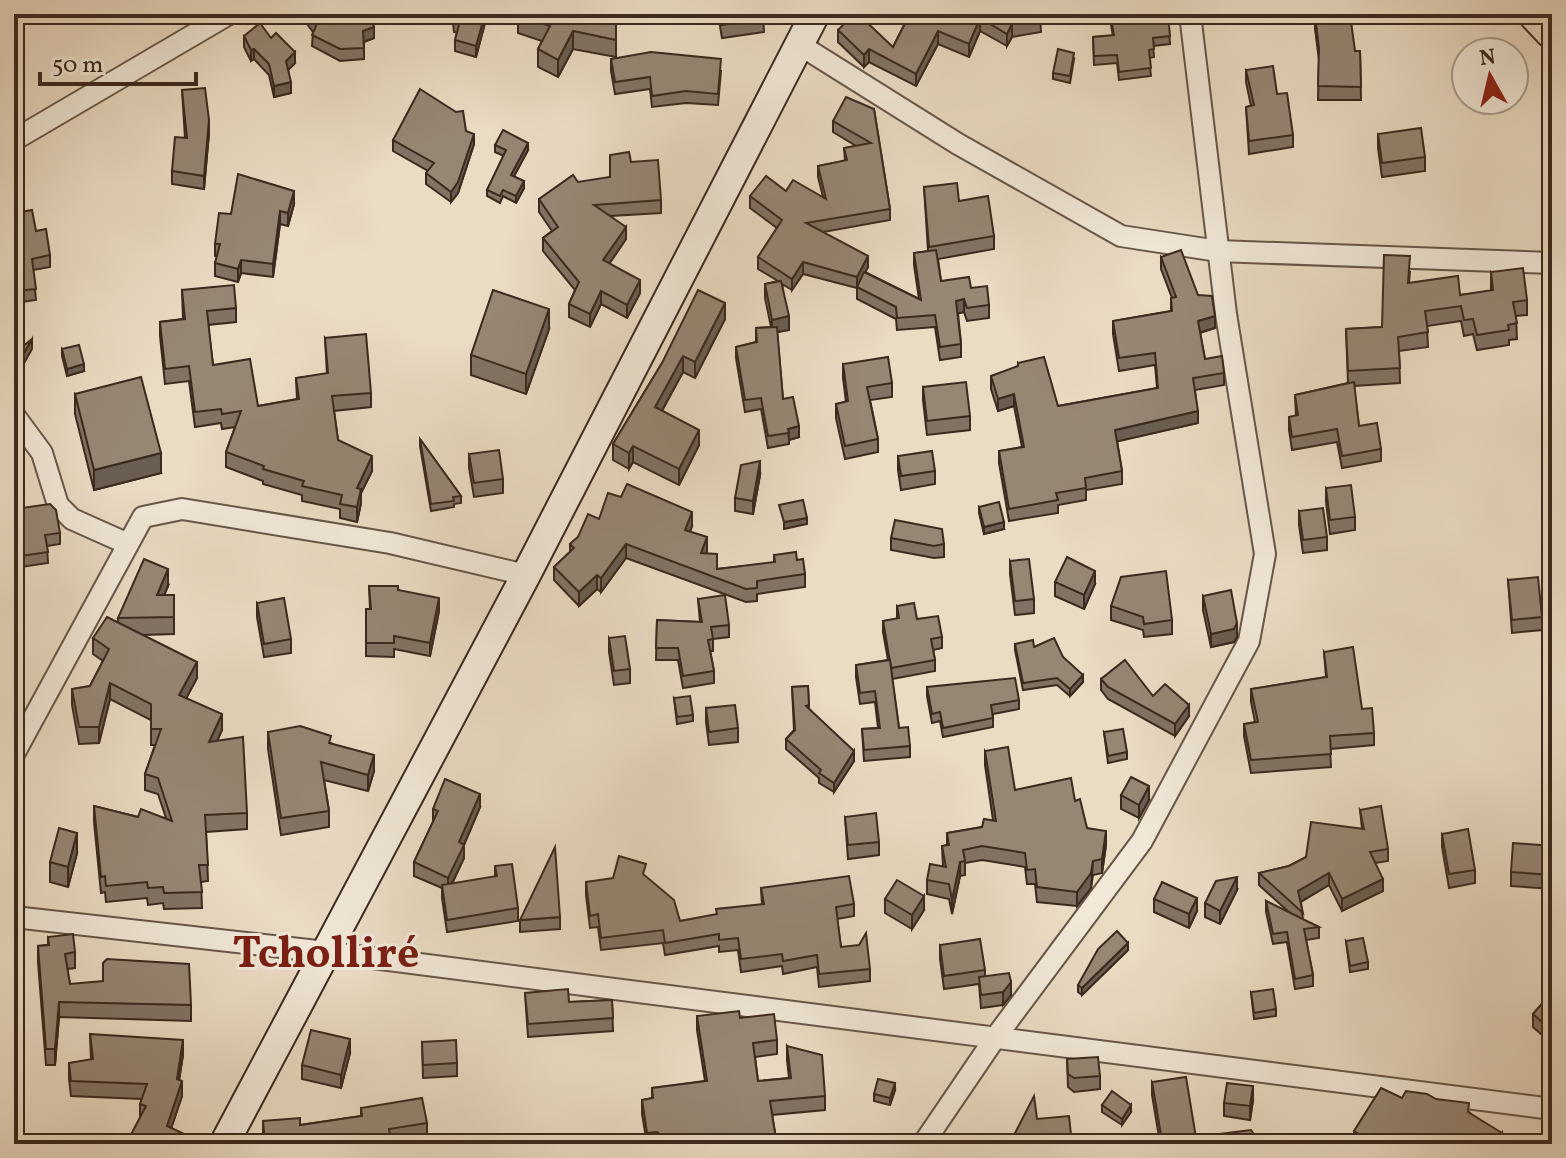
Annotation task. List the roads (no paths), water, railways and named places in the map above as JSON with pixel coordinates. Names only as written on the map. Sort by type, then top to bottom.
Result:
[{"type":"highway","points":[[1536,14],[1552,31]]},
{"type":"main road","points":[[224,1144],[526,575],[815,14]]},
{"type":"street","points":[[14,140],[229,14]]},
{"type":"street","points":[[923,1144],[995,1038],[1142,841],[1249,641],[1265,554],[1218,251],[1190,14]]},
{"type":"street","points":[[800,45],[958,144],[1121,236],[1218,251],[1552,263]]},
{"type":"street","points":[[14,415],[42,453],[58,505],[72,519],[128,544]]},
{"type":"street","points":[[14,754],[143,517],[182,509],[390,543],[526,575]]},
{"type":"street","points":[[14,917],[326,952],[1552,1109]]},
{"type":"district","name":"Tcholliré","points":[[326,952]]}]
